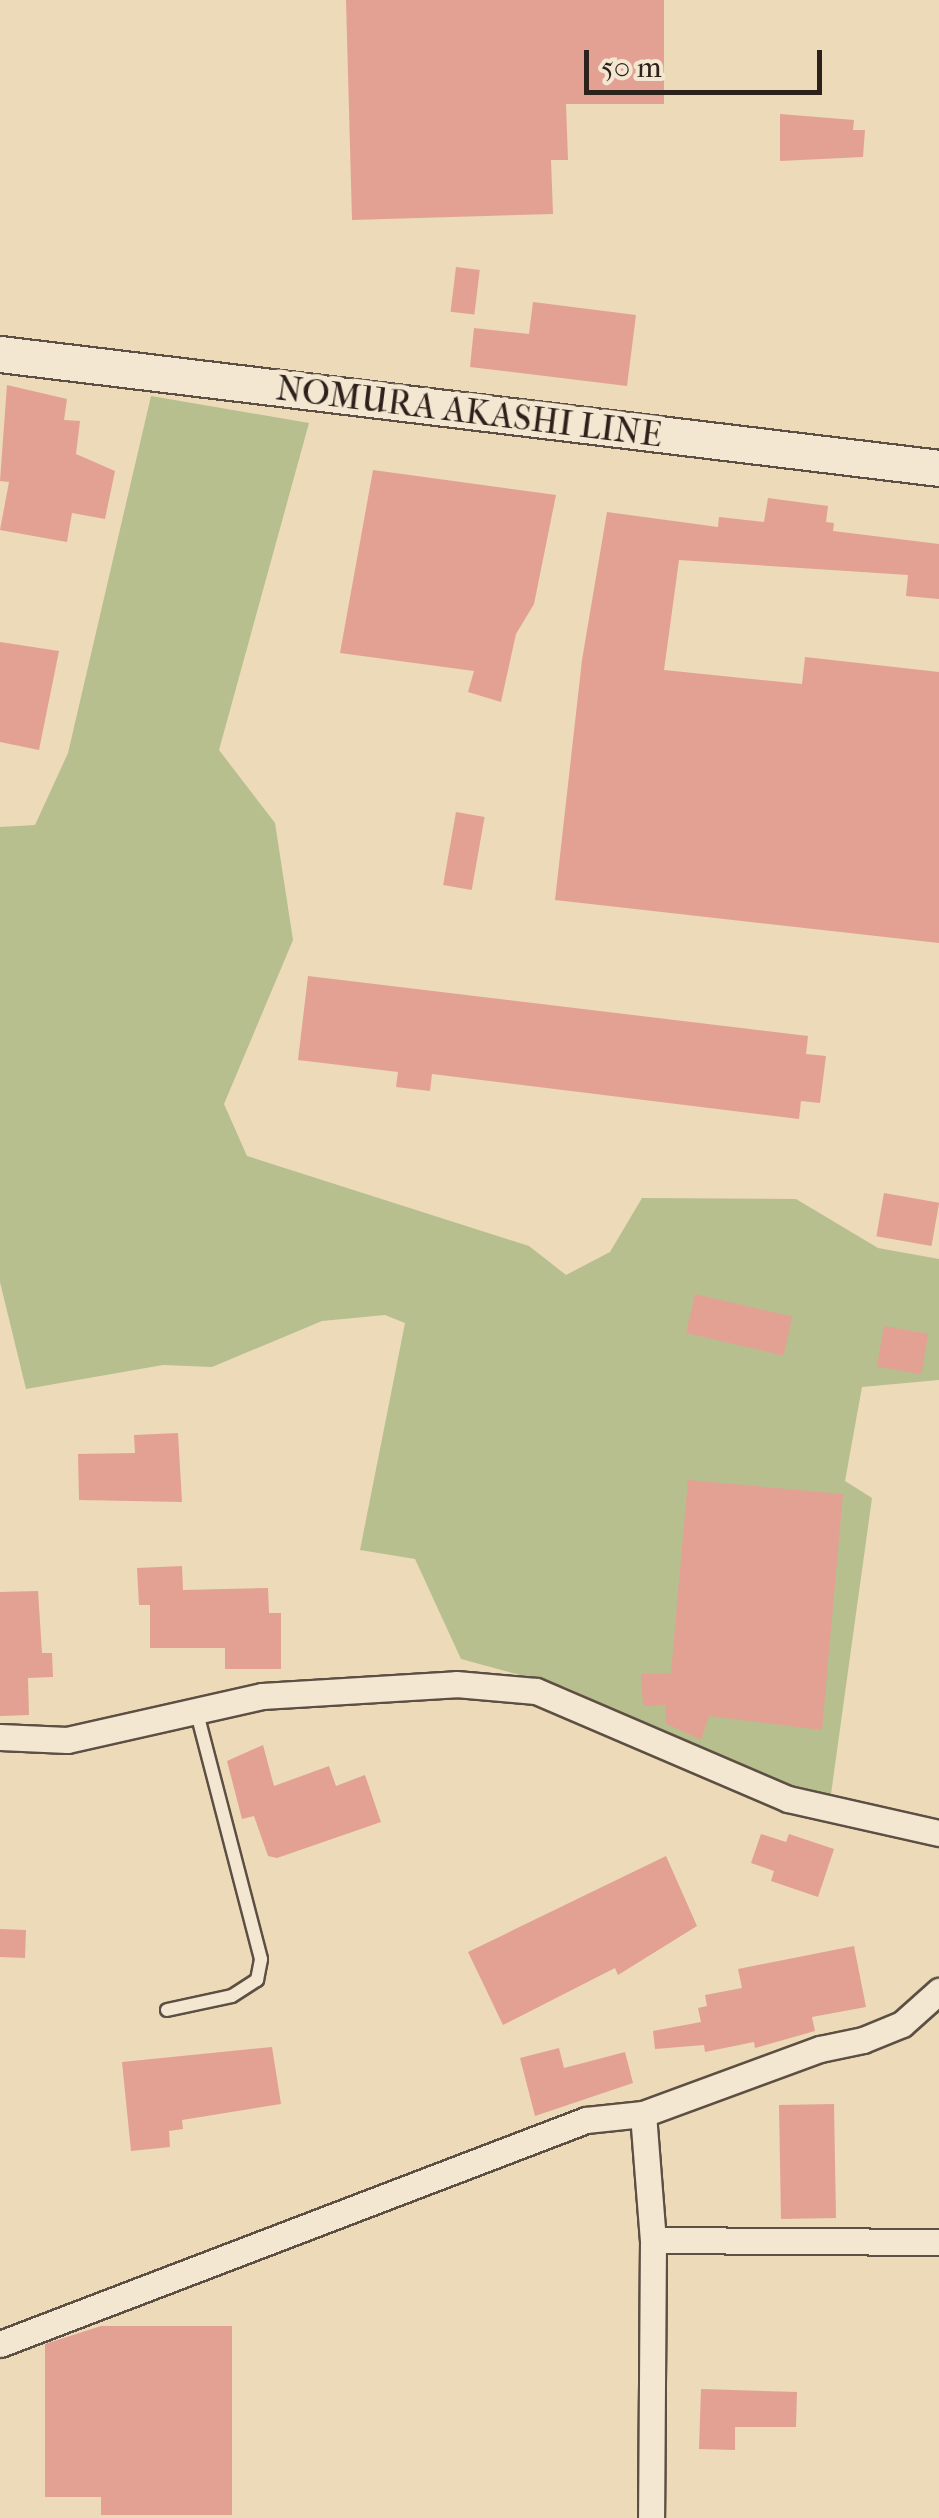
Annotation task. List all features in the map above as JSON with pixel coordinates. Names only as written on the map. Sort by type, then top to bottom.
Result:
[{"type":"main road","name":"NOMURA AKASHI LINE","points":[[0,354],[939,468]]},
{"type":"street","points":[[0,1737],[67,1740],[196,1709],[342,1690],[456,1684],[536,1691],[788,1799],[939,1833]]},
{"type":"street","points":[[0,2344],[586,2120],[642,2114],[820,2049],[864,2040],[902,2024],[939,1991]]},
{"type":"street","points":[[642,2114],[653,2240],[652,2518]]},
{"type":"street","points":[[653,2240],[939,2242]]},
{"type":"lane","points":[[167,2010],[232,1996],[257,1980],[261,1959],[196,1709]]},
{"type":"green space","points":[[151,396],[309,423],[219,750],[275,823],[293,940],[224,1104],[247,1156],[529,1246],[566,1275],[610,1252],[642,1198],[796,1199],[878,1248],[939,1259],[939,1380],[862,1387],[845,1481],[872,1498],[831,1794],[795,1791],[565,1687],[461,1659],[415,1559],[360,1550],[405,1323],[385,1315],[322,1321],[212,1367],[163,1365],[26,1389],[0,1282],[0,827],[35,825],[68,753]]},
{"type":"building","points":[[346,0],[664,0],[664,104],[566,104],[568,160],[551,160],[553,214],[352,220]]},
{"type":"building","points":[[780,114],[854,120],[853,130],[865,130],[863,157],[780,161]]},
{"type":"building","points":[[456,267],[480,270],[474,315],[451,312]]},
{"type":"building","points":[[533,302],[636,315],[627,386],[470,367],[474,328],[529,334]]},
{"type":"building","points":[[7,385],[67,399],[64,420],[80,421],[76,454],[115,471],[105,519],[72,513],[67,542],[0,530],[9,482],[0,481]]},
{"type":"building","points":[[373,470],[556,495],[534,604],[516,634],[501,702],[468,692],[474,671],[340,653]]},
{"type":"building","points":[[768,498],[828,506],[826,522],[834,523],[833,531],[939,544],[939,599],[906,596],[908,575],[679,560],[664,670],[802,684],[805,657],[939,672],[939,943],[555,900],[582,660],[607,512],[718,527],[719,517],[764,522]]},
{"type":"building","points":[[0,642],[59,651],[39,750],[0,742]]},
{"type":"building","points":[[456,812],[485,817],[472,890],[443,885]]},
{"type":"building","points":[[308,976],[808,1036],[806,1054],[826,1056],[820,1103],[801,1101],[799,1119],[432,1074],[430,1091],[396,1087],[398,1072],[298,1060]]},
{"type":"building","points":[[884,1193],[939,1203],[932,1246],[876,1236]]},
{"type":"building","points":[[695,1294],[792,1316],[783,1355],[686,1333]]},
{"type":"building","points":[[884,1326],[928,1334],[921,1374],[877,1366]]},
{"type":"building","points":[[178,1433],[182,1502],[79,1500],[78,1454],[135,1453],[134,1435]]},
{"type":"building","points":[[688,1480],[843,1494],[822,1730],[709,1716],[701,1740],[665,1723],[666,1705],[643,1706],[641,1674],[671,1673]]},
{"type":"building","points":[[182,1566],[183,1590],[268,1588],[269,1613],[281,1613],[281,1669],[225,1669],[225,1648],[150,1648],[150,1605],[139,1605],[137,1568]]},
{"type":"building","points":[[38,1591],[42,1653],[52,1653],[53,1677],[28,1678],[29,1715],[0,1716],[0,1592]]},
{"type":"building","points":[[263,1745],[274,1786],[329,1766],[336,1786],[365,1775],[381,1822],[277,1858],[268,1856],[254,1816],[242,1819],[227,1761]]},
{"type":"building","points":[[761,1834],[786,1842],[789,1834],[834,1849],[818,1897],[771,1881],[774,1871],[751,1863]]},
{"type":"building","points":[[666,1856],[697,1926],[618,1975],[615,1968],[503,2025],[468,1952]]},
{"type":"building","points":[[0,1929],[26,1930],[25,1958],[0,1957]]},
{"type":"building","points":[[854,1946],[866,2007],[812,2017],[815,2031],[755,2048],[754,2042],[705,2052],[704,2045],[655,2049],[653,2031],[701,2022],[698,2008],[707,2006],[705,1995],[742,1988],[738,1969]]},
{"type":"building","points":[[272,2047],[281,2104],[182,2120],[183,2129],[169,2131],[170,2147],[131,2151],[122,2062]]},
{"type":"building","points":[[559,2048],[564,2068],[625,2052],[633,2083],[535,2116],[520,2058]]},
{"type":"building","points":[[834,2104],[836,2218],[781,2219],[779,2105]]},
{"type":"building","points":[[101,2326],[232,2326],[232,2515],[101,2515],[101,2497],[45,2497],[45,2344]]},
{"type":"building","points":[[701,2389],[797,2392],[796,2427],[735,2427],[735,2450],[699,2449]]}]
